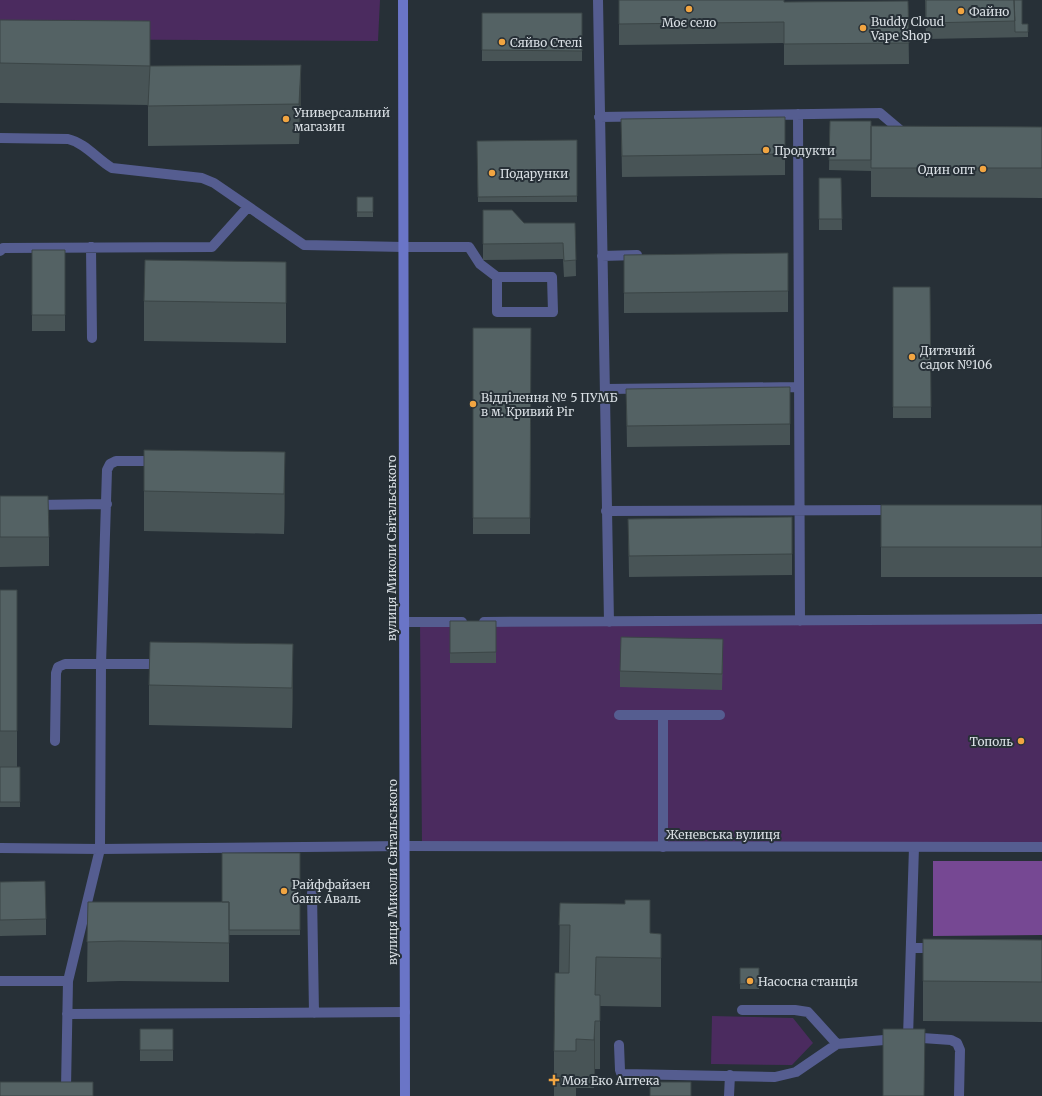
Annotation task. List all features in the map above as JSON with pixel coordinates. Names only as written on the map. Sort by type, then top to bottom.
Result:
[{"type":"main road","name":"вулиця Миколи Світальського","points":[[403,0],[405,1096]]},
{"type":"street","points":[[598,0],[609,622]]},
{"type":"street","points":[[600,117],[880,113],[915,142]]},
{"type":"street","points":[[798,114],[795,253],[799,386],[800,621]]},
{"type":"street","points":[[0,138],[68,139],[77,141],[112,168],[202,178],[214,183],[304,245],[404,248],[469,247],[480,264],[497,277],[552,277],[553,312],[497,312],[497,277]]},
{"type":"street","points":[[0,251],[3,248],[212,247],[248,207]]},
{"type":"street","points":[[91,247],[92,338]]},
{"type":"street","points":[[602,256],[649,255]]},
{"type":"street","points":[[605,388],[799,386]]},
{"type":"street","points":[[59,1096],[63,1094],[66,1088],[68,981],[100,849],[101,664],[107,470],[110,464],[116,461],[169,462]]},
{"type":"street","points":[[23,505],[106,504]]},
{"type":"street","points":[[606,511],[901,510]]},
{"type":"street","points":[[404,622],[1042,620]]},
{"type":"street","points":[[55,741],[56,673],[58,667],[65,664],[172,664]]},
{"type":"street","points":[[663,715],[663,847]]},
{"type":"street","points":[[619,716],[720,715]]},
{"type":"street","name":"Женевська вулиця","points":[[0,848],[100,849],[405,846],[1042,848]]},
{"type":"street","points":[[908,1038],[914,847]]},
{"type":"street","points":[[312,893],[314,1013]]},
{"type":"street","points":[[911,948],[949,948]]},
{"type":"street","points":[[0,981],[68,981]]},
{"type":"street","points":[[742,1010],[795,1010],[808,1012],[838,1044]]},
{"type":"street","points":[[67,1014],[405,1012]]},
{"type":"street","points":[[620,1045],[620,1070],[621,1073],[624,1074],[775,1076],[796,1072],[838,1044],[908,1038],[951,1040],[957,1043],[960,1050],[959,1096]]},
{"type":"street","points":[[729,1096],[730,1076]]},
{"type":"shaded area","points":[[0,0],[380,0],[378,41],[0,39]]},
{"type":"shaded area","points":[[1042,619],[1042,847],[422,846],[420,622]]},
{"type":"shaded area","points":[[933,861],[1042,861],[1042,935],[933,936]]},
{"type":"shaded area","points":[[712,1016],[793,1018],[813,1043],[792,1065],[711,1064]]},
{"type":"building","points":[[619,0],[784,0],[784,2],[908,1],[909,43],[784,44],[784,22],[619,24]]},
{"type":"building","points":[[926,0],[1014,0],[1015,21],[926,23]]},
{"type":"building","points":[[1014,0],[1022,0],[1022,24],[1028,24],[1028,32],[1015,32]]},
{"type":"building","points":[[482,13],[582,13],[582,51],[482,50]]},
{"type":"building","points":[[0,20],[150,21],[150,66],[0,63]]},
{"type":"building","points":[[301,65],[299,104],[148,106],[150,66]]},
{"type":"building","points":[[785,117],[785,154],[622,156],[621,119]]},
{"type":"building","points":[[830,121],[871,121],[871,160],[829,160]]},
{"type":"building","points":[[871,126],[1042,127],[1042,168],[871,168]]},
{"type":"building","points":[[577,140],[577,196],[478,197],[477,141]]},
{"type":"building","points":[[819,178],[841,178],[842,219],[819,219]]},
{"type":"building","points":[[357,197],[373,197],[373,212],[357,212]]},
{"type":"building","points":[[483,210],[512,210],[524,223],[575,223],[576,260],[564,261],[563,243],[483,244]]},
{"type":"building","points":[[32,250],[65,250],[65,315],[32,315]]},
{"type":"building","points":[[788,253],[788,291],[624,293],[624,255]]},
{"type":"building","points":[[145,260],[286,262],[286,303],[144,301]]},
{"type":"building","points":[[893,287],[930,287],[931,407],[893,407]]},
{"type":"building","points":[[473,328],[531,328],[530,518],[473,518]]},
{"type":"building","points":[[790,387],[790,424],[627,426],[626,389]]},
{"type":"building","points":[[144,450],[285,452],[284,494],[144,491]]},
{"type":"building","points":[[0,496],[48,496],[49,537],[0,537]]},
{"type":"building","points":[[881,505],[1042,505],[1042,547],[881,547]]},
{"type":"building","points":[[792,517],[792,554],[629,556],[628,519]]},
{"type":"building","points":[[0,590],[17,590],[17,731],[0,731]]},
{"type":"building","points":[[450,621],[496,621],[496,652],[450,653]]},
{"type":"building","points":[[621,637],[723,639],[722,674],[620,671]]},
{"type":"building","points":[[150,642],[293,644],[292,688],[149,685]]},
{"type":"building","points":[[0,767],[20,767],[20,802],[0,802]]},
{"type":"building","points":[[222,853],[300,853],[300,930],[229,930],[229,902],[222,902]]},
{"type":"building","points":[[45,881],[46,919],[0,920],[0,882]]},
{"type":"building","points":[[625,900],[650,900],[650,933],[661,934],[661,958],[596,957],[595,995],[600,995],[600,1021],[595,1021],[594,1040],[576,1039],[576,1051],[554,1051],[555,973],[569,973],[570,925],[559,925],[560,903],[625,904]]},
{"type":"building","points":[[88,902],[229,902],[229,943],[120,941],[87,942]]},
{"type":"building","points":[[923,939],[1042,940],[1042,982],[923,981]]},
{"type":"building","name":"Насосна станція","points":[[740,968],[759,968],[759,983],[740,984]]},
{"type":"building","points":[[140,1029],[173,1029],[173,1050],[140,1050]]},
{"type":"building","points":[[883,1029],[925,1029],[924,1096],[883,1096]]},
{"type":"building","points":[[0,1082],[93,1082],[93,1096],[0,1096]]},
{"type":"building","points":[[650,1082],[691,1082],[691,1096],[650,1096]]},
{"type":"place","name":"Моє село","points":[[689,9]]},
{"type":"place","name":"Файно","points":[[961,11]]},
{"type":"place","name":"Buddy Cloud Vape Shop","points":[[863,28]]},
{"type":"place","name":"Сяйво Стелі","points":[[502,42]]},
{"type":"place","name":"Универсальний магазин","points":[[286,119]]},
{"type":"place","name":"Продукти","points":[[766,150]]},
{"type":"place","name":"Один опт","points":[[983,169]]},
{"type":"place","name":"Подарунки","points":[[492,173]]},
{"type":"place","name":"Дитячий садок №106","points":[[912,357]]},
{"type":"place","name":"Відділення № 5 ПУМБ в м. Кривий Ріг","points":[[473,404]]},
{"type":"place","name":"Тополь","points":[[1021,741]]},
{"type":"place","name":"Райффайзен банк Аваль","points":[[284,891]]},
{"type":"place","name":"Насосна станція","points":[[750,981]]},
{"type":"place","name":"Моя Еко Аптека","points":[[554,1080]]}]
